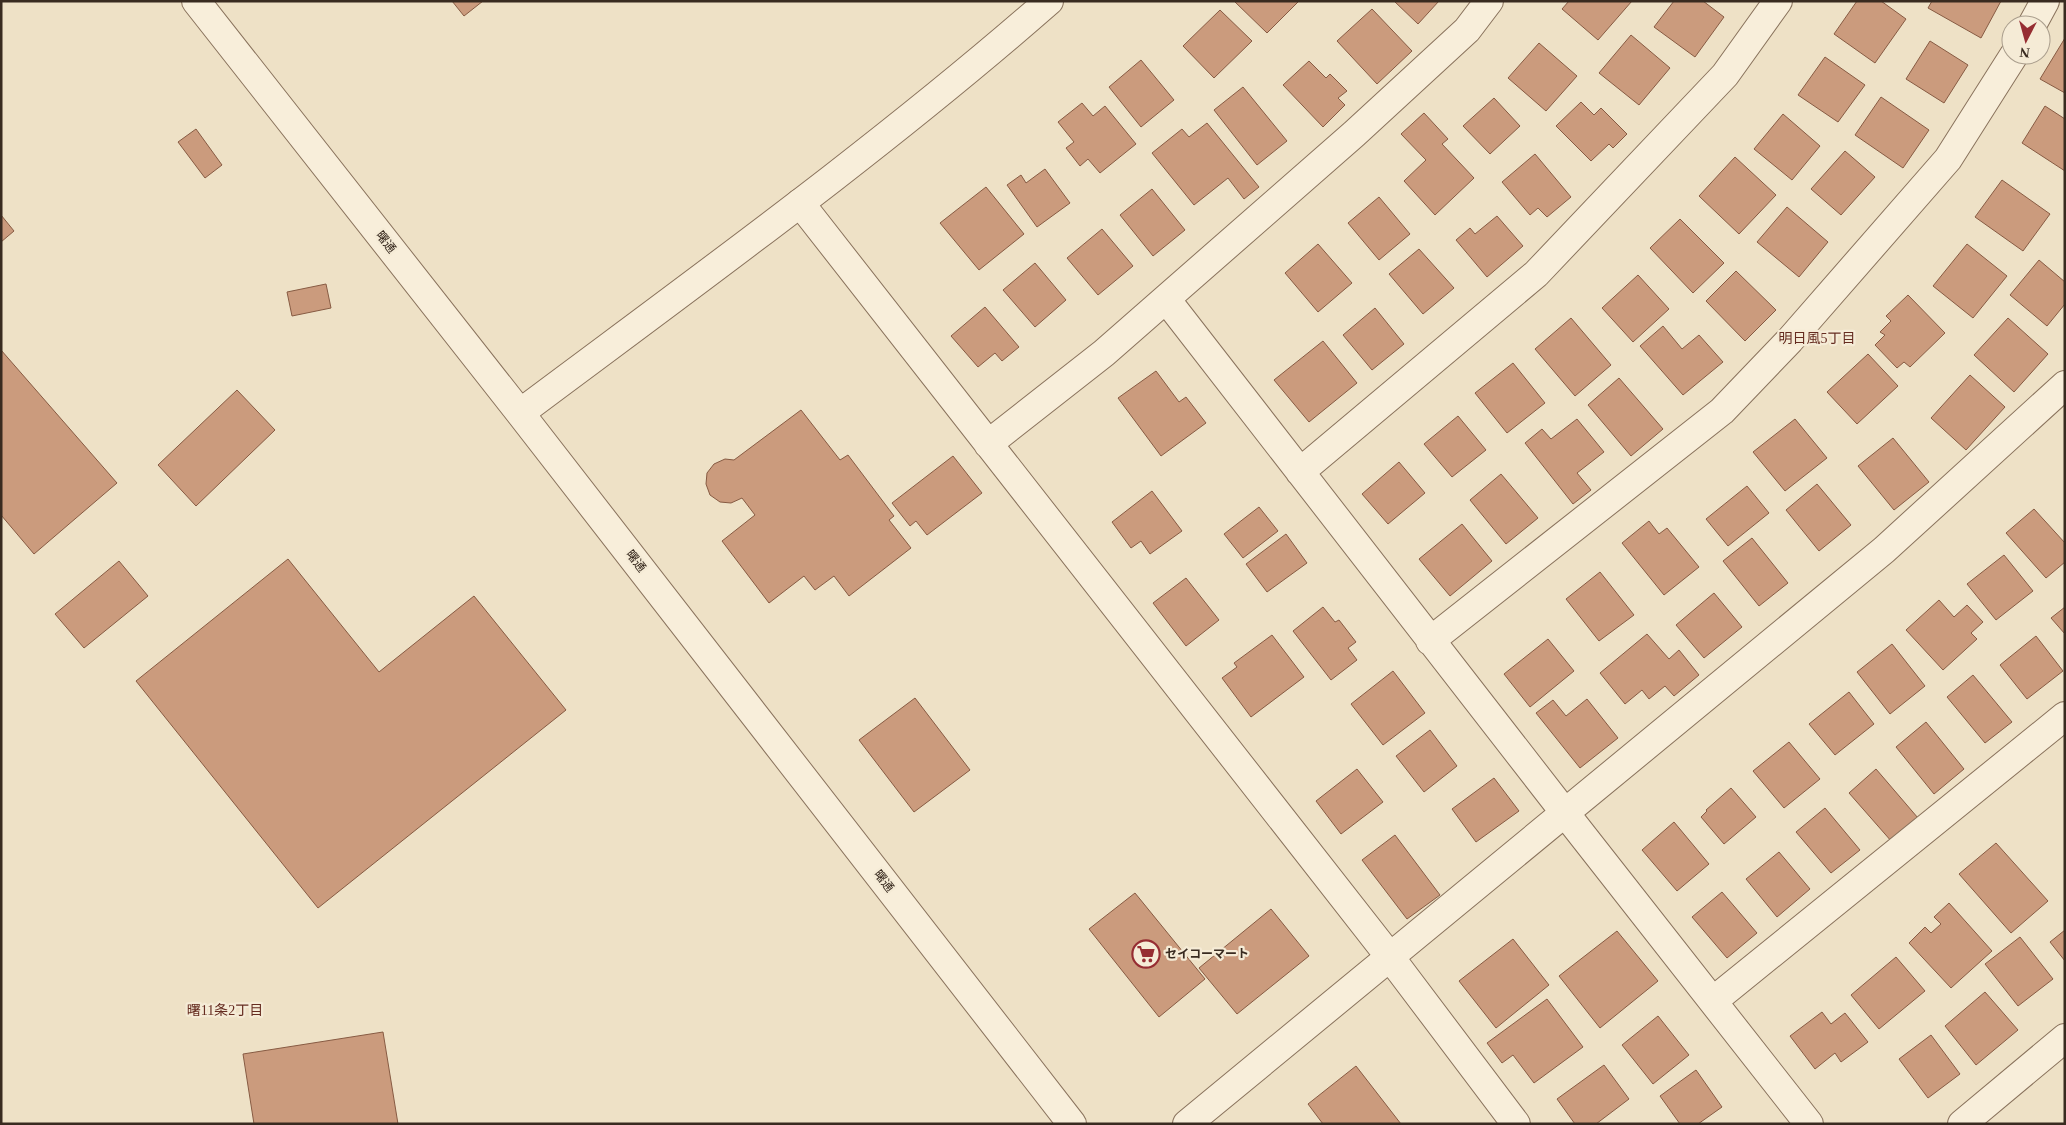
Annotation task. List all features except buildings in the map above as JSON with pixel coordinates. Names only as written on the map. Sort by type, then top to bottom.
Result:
[{"type":"street","name":"曙通","points":[[196,1],[520,413],[1072,1124]]},
{"type":"street","points":[[520,413],[800,203],[979,62],[1049,1]]},
{"type":"street","points":[[988,444],[1104,353],[1354,134],[1467,30],[1488,1]]},
{"type":"street","points":[[1300,472],[1536,274],[1726,75],[1778,1]]},
{"type":"street","points":[[2038,15],[2046,1]]},
{"type":"street","points":[[1430,641],[1722,411],[1802,326],[1948,159],[2008,65]]},
{"type":"street","points":[[800,203],[1390,957],[1516,1124]]},
{"type":"street","points":[[1166,299],[1430,641],[1809,1124]]},
{"type":"street","points":[[1187,1124],[1884,550],[2065,385]]},
{"type":"street","points":[[1712,1001],[2065,716]]},
{"type":"street","points":[[1962,1124],[2065,1038]]},
{"type":"place","name":"セイコーマート","points":[[1146,954]]},
{"type":"district","name":"明日風5丁目","points":[[1817,338]]},
{"type":"district","name":"曙11条2丁目","points":[[225,1010]]}]
